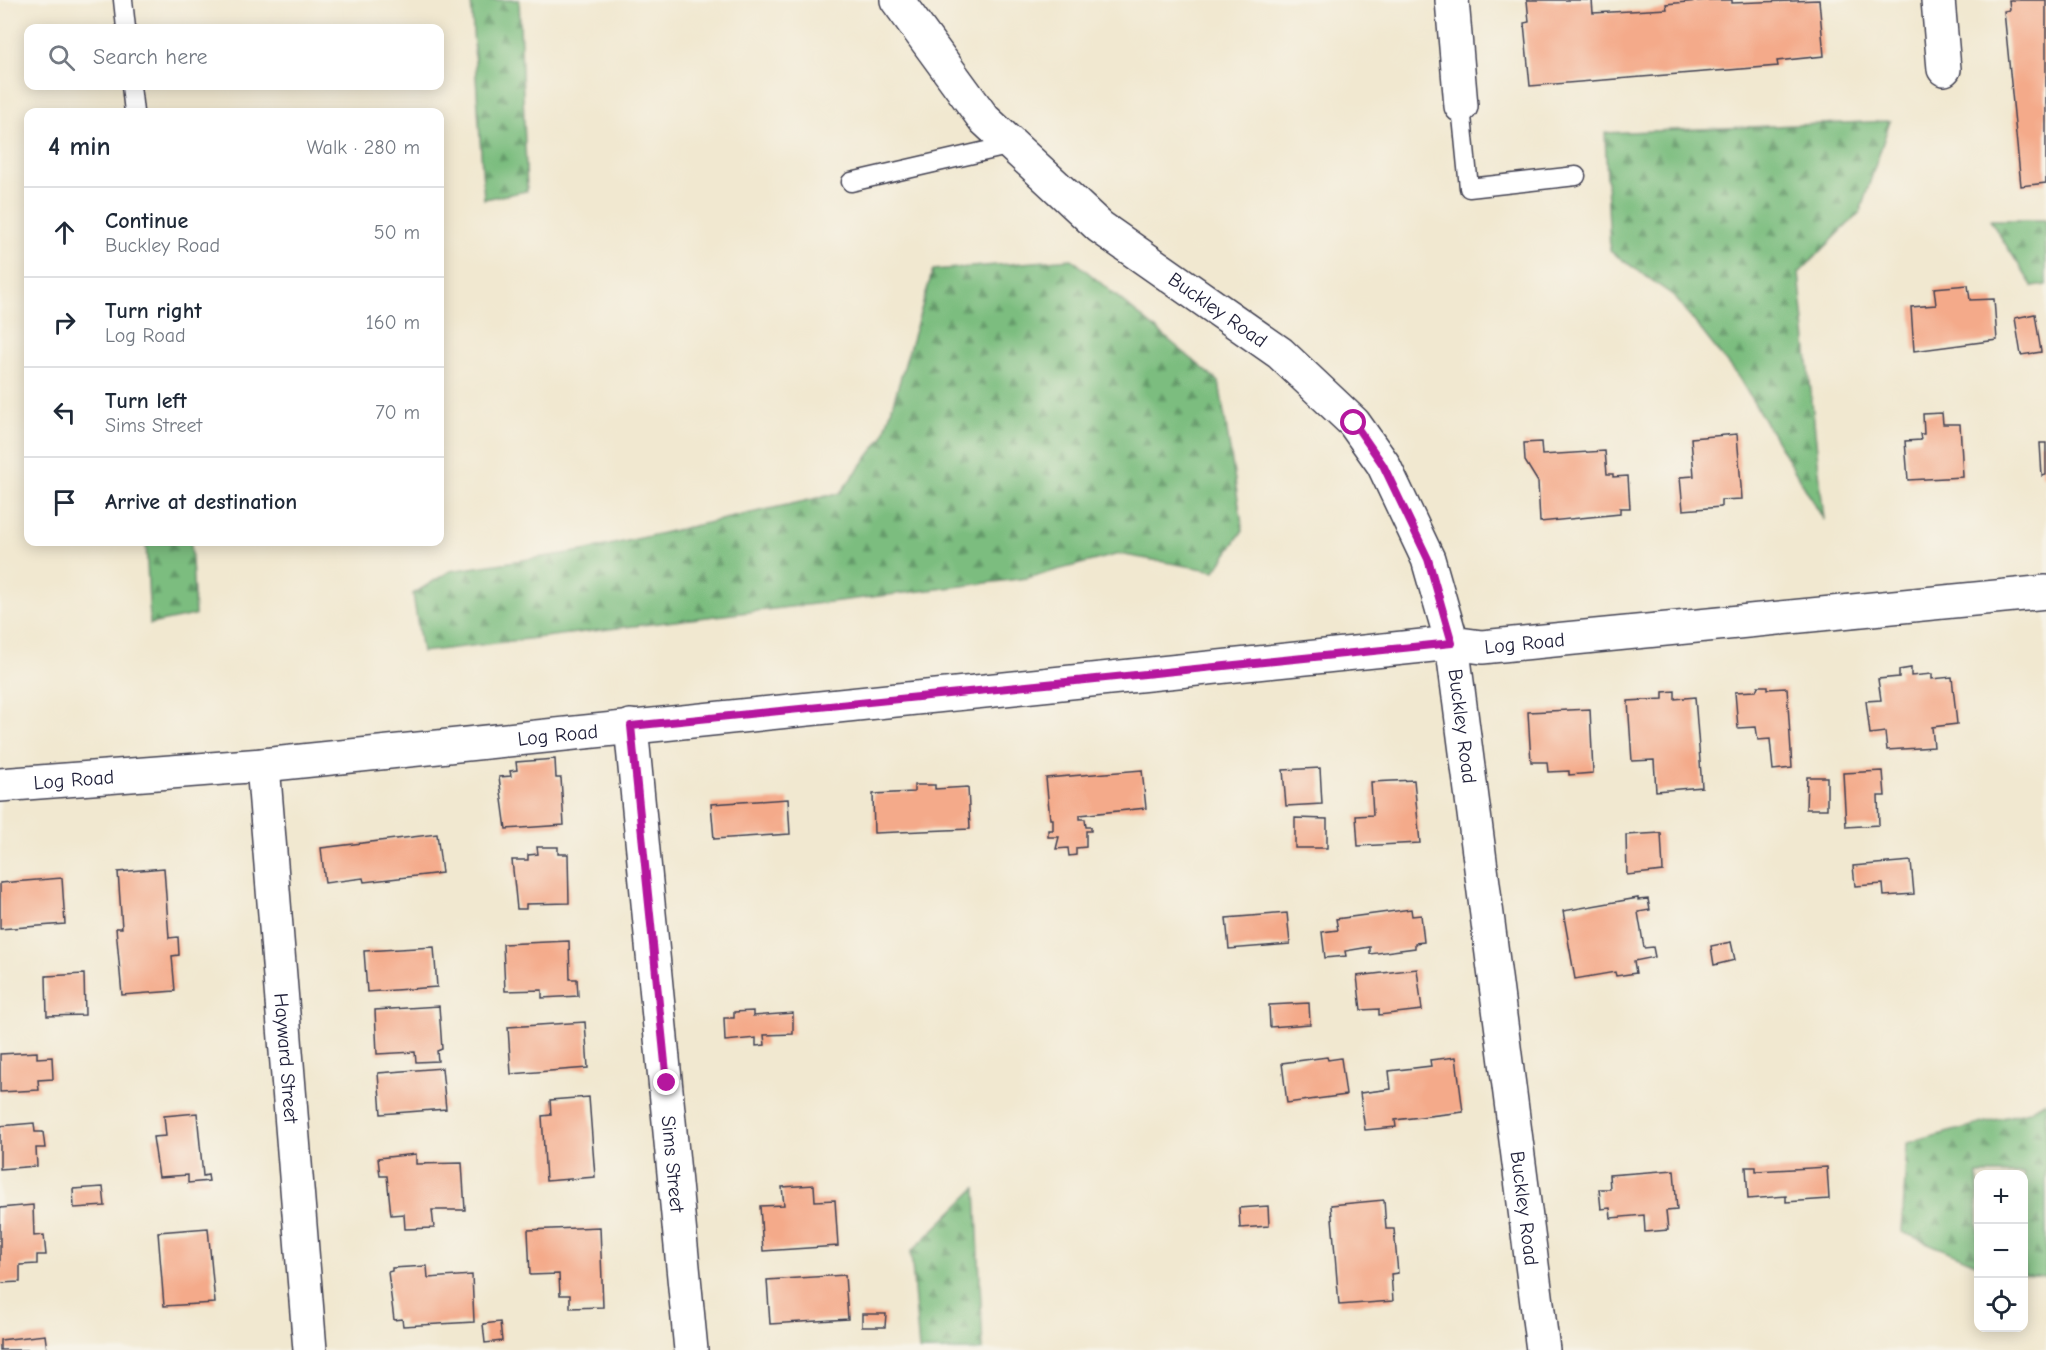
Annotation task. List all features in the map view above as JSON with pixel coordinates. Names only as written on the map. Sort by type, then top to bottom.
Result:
[{"type":"street","name":"Buckley Road","points":[[897,0],[984,119],[1012,146],[1100,227],[1280,353],[1354,423],[1383,465],[1428,559],[1452,643],[1543,1350]]},
{"type":"street","points":[[1452,0],[1461,106]]},
{"type":"street","points":[[1938,0],[1944,69]]},
{"type":"street","name":"Log Road","points":[[0,785],[262,765],[1452,643],[1482,647],[2046,592]]},
{"type":"street","name":"Sims Street","points":[[631,726],[691,1350]]},
{"type":"street","name":"Hayward Street","points":[[262,765],[310,1350]]},
{"type":"lane","points":[[123,0],[126,24]]},
{"type":"lane","points":[[131,90],[134,108]]},
{"type":"lane","points":[[1461,106],[1469,189],[1576,176]]},
{"type":"lane","points":[[851,182],[1012,146]]},
{"type":"green space","points":[[471,0],[519,0],[527,191],[484,199]]},
{"type":"green space","points":[[1890,121],[1860,212],[1799,273],[1824,520],[1739,378],[1674,296],[1610,251],[1605,133]]},
{"type":"green space","points":[[1990,220],[2046,220],[2046,285],[2033,287]]},
{"type":"green space","points":[[1072,259],[1219,382],[1243,530],[1215,571],[1119,554],[1027,578],[422,652],[413,594],[450,571],[583,551],[840,493],[883,437],[933,270]]},
{"type":"green space","points":[[146,546],[191,546],[195,615],[150,624]]},
{"type":"green space","points":[[2046,1101],[2046,1277],[2028,1275],[2028,1170],[1974,1170],[1974,1262],[1902,1232],[1907,1143],[2029,1111]]},
{"type":"green space","points":[[976,1188],[983,1350],[919,1350],[911,1252]]},
{"type":"building","points":[[1527,0],[1592,0],[1593,13],[1667,9],[1666,4],[1708,0],[1732,0],[1732,3],[1819,0],[1824,56],[1777,61],[1778,66],[1530,86],[1524,23],[1529,22]]},
{"type":"building","points":[[2009,0],[2046,0],[2046,183],[2021,186],[2004,11],[2010,10]]},
{"type":"building","points":[[1968,285],[1970,300],[1994,299],[1997,340],[1914,351],[1911,307],[1936,305],[1934,288]]},
{"type":"building","points":[[2035,314],[2041,352],[2021,355],[2015,318]]},
{"type":"building","points":[[1942,413],[1943,424],[1960,424],[1963,477],[1908,480],[1905,441],[1921,440],[1920,434],[1924,434],[1923,414]]},
{"type":"building","points":[[1737,434],[1742,499],[1721,500],[1721,507],[1683,510],[1680,477],[1694,476],[1691,438]]},
{"type":"building","points":[[1541,442],[1542,455],[1605,451],[1607,474],[1613,474],[1613,477],[1628,476],[1630,508],[1620,508],[1620,514],[1540,522],[1538,482],[1525,461],[1524,443]]},
{"type":"building","points":[[2040,443],[2046,443],[2046,475],[2042,476]]},
{"type":"building","points":[[1911,668],[1911,676],[1932,674],[1932,679],[1952,677],[1957,724],[1932,727],[1934,747],[1887,750],[1885,732],[1870,734],[1866,701],[1881,700],[1878,679],[1899,677],[1899,670]]},
{"type":"building","points":[[1758,686],[1768,686],[1768,689],[1787,688],[1792,768],[1773,770],[1770,739],[1758,740],[1756,727],[1738,728],[1735,692],[1756,691]]},
{"type":"building","points":[[1675,691],[1675,699],[1695,697],[1702,787],[1656,791],[1654,760],[1632,761],[1628,701],[1663,699],[1663,692]]},
{"type":"building","points":[[1590,709],[1593,773],[1569,775],[1569,771],[1548,772],[1547,762],[1531,762],[1528,712]]},
{"type":"building","points":[[555,759],[556,778],[561,778],[564,825],[506,829],[499,777],[511,776],[510,771],[517,770],[516,762]]},
{"type":"building","points":[[1320,768],[1322,804],[1286,806],[1283,770]]},
{"type":"building","points":[[1142,770],[1146,808],[1080,815],[1080,819],[1085,819],[1086,827],[1091,827],[1091,831],[1086,831],[1086,847],[1076,848],[1076,855],[1069,856],[1068,848],[1056,849],[1059,837],[1048,837],[1048,830],[1053,830],[1053,819],[1050,819],[1046,778]]},
{"type":"building","points":[[1883,771],[1885,796],[1878,796],[1879,825],[1846,827],[1843,773]]},
{"type":"building","points":[[1807,777],[1827,777],[1827,809],[1806,809]]},
{"type":"building","points":[[1414,780],[1420,843],[1358,846],[1356,816],[1373,815],[1371,782]]},
{"type":"building","points":[[914,785],[935,785],[935,789],[968,787],[970,829],[874,833],[873,794],[914,792]]},
{"type":"building","points":[[788,799],[790,834],[714,839],[711,804]]},
{"type":"building","points":[[1295,818],[1327,819],[1327,848],[1295,848]]},
{"type":"building","points":[[1661,833],[1663,871],[1627,875],[1626,835]]},
{"type":"building","points":[[437,834],[442,873],[364,882],[363,878],[325,883],[321,848]]},
{"type":"building","points":[[537,847],[558,847],[558,854],[568,854],[569,903],[526,904],[526,909],[517,909],[512,860],[528,860],[528,855],[538,854]]},
{"type":"building","points":[[1911,861],[1914,894],[1884,896],[1883,884],[1855,886],[1853,866]]},
{"type":"building","points":[[164,868],[169,938],[178,937],[179,955],[172,956],[175,991],[122,995],[116,928],[122,928],[118,872]]},
{"type":"building","points":[[62,878],[65,924],[0,929],[0,883]]},
{"type":"building","points":[[1638,898],[1638,900],[1648,899],[1650,910],[1638,912],[1644,948],[1653,947],[1655,957],[1634,961],[1636,973],[1616,976],[1615,972],[1575,979],[1563,911]]},
{"type":"building","points":[[1411,909],[1412,916],[1421,915],[1424,942],[1415,943],[1415,948],[1370,954],[1370,947],[1345,951],[1346,956],[1325,958],[1322,932],[1338,930],[1336,919]]},
{"type":"building","points":[[1287,913],[1290,944],[1229,949],[1226,918]]},
{"type":"building","points":[[569,941],[570,979],[577,979],[578,996],[542,998],[542,990],[505,991],[503,944]]},
{"type":"building","points":[[1731,942],[1735,960],[1714,965],[1711,946]]},
{"type":"building","points":[[434,947],[437,987],[367,992],[364,951]]},
{"type":"building","points":[[1417,969],[1422,1010],[1379,1015],[1379,1009],[1361,1010],[1357,976]]},
{"type":"building","points":[[84,974],[85,1015],[47,1016],[46,976]]},
{"type":"building","points":[[1309,1003],[1310,1024],[1270,1027],[1269,1005]]},
{"type":"building","points":[[439,1006],[442,1049],[437,1051],[438,1061],[416,1062],[415,1052],[377,1054],[375,1010]]},
{"type":"building","points":[[753,1011],[753,1016],[793,1013],[793,1034],[764,1035],[765,1045],[756,1046],[756,1038],[725,1041],[724,1018],[734,1018],[734,1012]]},
{"type":"building","points":[[585,1022],[588,1068],[511,1074],[508,1027]]},
{"type":"building","points":[[37,1052],[37,1058],[52,1057],[53,1079],[38,1080],[39,1090],[0,1092],[0,1054]]},
{"type":"building","points":[[1327,1057],[1328,1060],[1341,1058],[1346,1095],[1287,1103],[1282,1063]]},
{"type":"building","points":[[1456,1057],[1463,1112],[1395,1120],[1396,1127],[1365,1130],[1360,1093],[1391,1089],[1389,1071],[1431,1066],[1430,1060]]},
{"type":"building","points":[[442,1068],[446,1109],[381,1114],[378,1073]]},
{"type":"building","points":[[589,1097],[595,1177],[546,1181],[542,1116],[551,1115],[550,1100]]},
{"type":"building","points":[[197,1113],[203,1176],[208,1175],[209,1181],[188,1183],[188,1175],[159,1177],[153,1137],[166,1136],[164,1116]]},
{"type":"building","points":[[34,1123],[35,1132],[43,1132],[45,1148],[36,1148],[37,1166],[0,1169],[0,1126]]},
{"type":"building","points":[[416,1154],[416,1164],[462,1163],[465,1210],[432,1210],[434,1228],[405,1229],[404,1214],[391,1215],[387,1176],[380,1176],[378,1158]]},
{"type":"building","points":[[1746,1167],[1756,1167],[1756,1171],[1827,1167],[1829,1199],[1786,1202],[1786,1196],[1748,1199]]},
{"type":"building","points":[[1674,1170],[1677,1210],[1666,1211],[1668,1230],[1645,1232],[1644,1215],[1611,1218],[1610,1208],[1601,1209],[1599,1189],[1610,1189],[1609,1175]]},
{"type":"building","points":[[814,1185],[815,1201],[835,1200],[838,1246],[763,1251],[760,1206],[784,1205],[782,1187]]},
{"type":"building","points":[[103,1187],[105,1206],[74,1208],[73,1189]]},
{"type":"building","points":[[1384,1200],[1386,1229],[1394,1229],[1398,1273],[1391,1274],[1393,1301],[1339,1305],[1331,1205]]},
{"type":"building","points":[[33,1205],[34,1236],[44,1235],[46,1255],[37,1255],[37,1264],[20,1265],[20,1282],[0,1283],[0,1208]]},
{"type":"building","points":[[1268,1206],[1269,1226],[1240,1228],[1239,1208]]},
{"type":"building","points":[[600,1227],[603,1307],[570,1308],[570,1295],[560,1295],[559,1274],[530,1275],[528,1230]]},
{"type":"building","points":[[208,1228],[215,1303],[164,1306],[158,1232]]},
{"type":"building","points":[[427,1266],[428,1278],[472,1275],[474,1322],[403,1326],[402,1319],[394,1320],[388,1272],[392,1271],[392,1268]]},
{"type":"building","points":[[845,1275],[848,1319],[770,1324],[767,1280]]},
{"type":"building","points":[[862,1314],[886,1314],[885,1327],[862,1327]]},
{"type":"building","points":[[500,1322],[502,1341],[485,1343],[483,1324]]},
{"type":"building","points":[[45,1335],[47,1350],[0,1350],[0,1340]]},
{"type":"route","points":[[667,1083],[631,726],[1452,643],[1428,559],[1383,465],[1354,423]]}]
